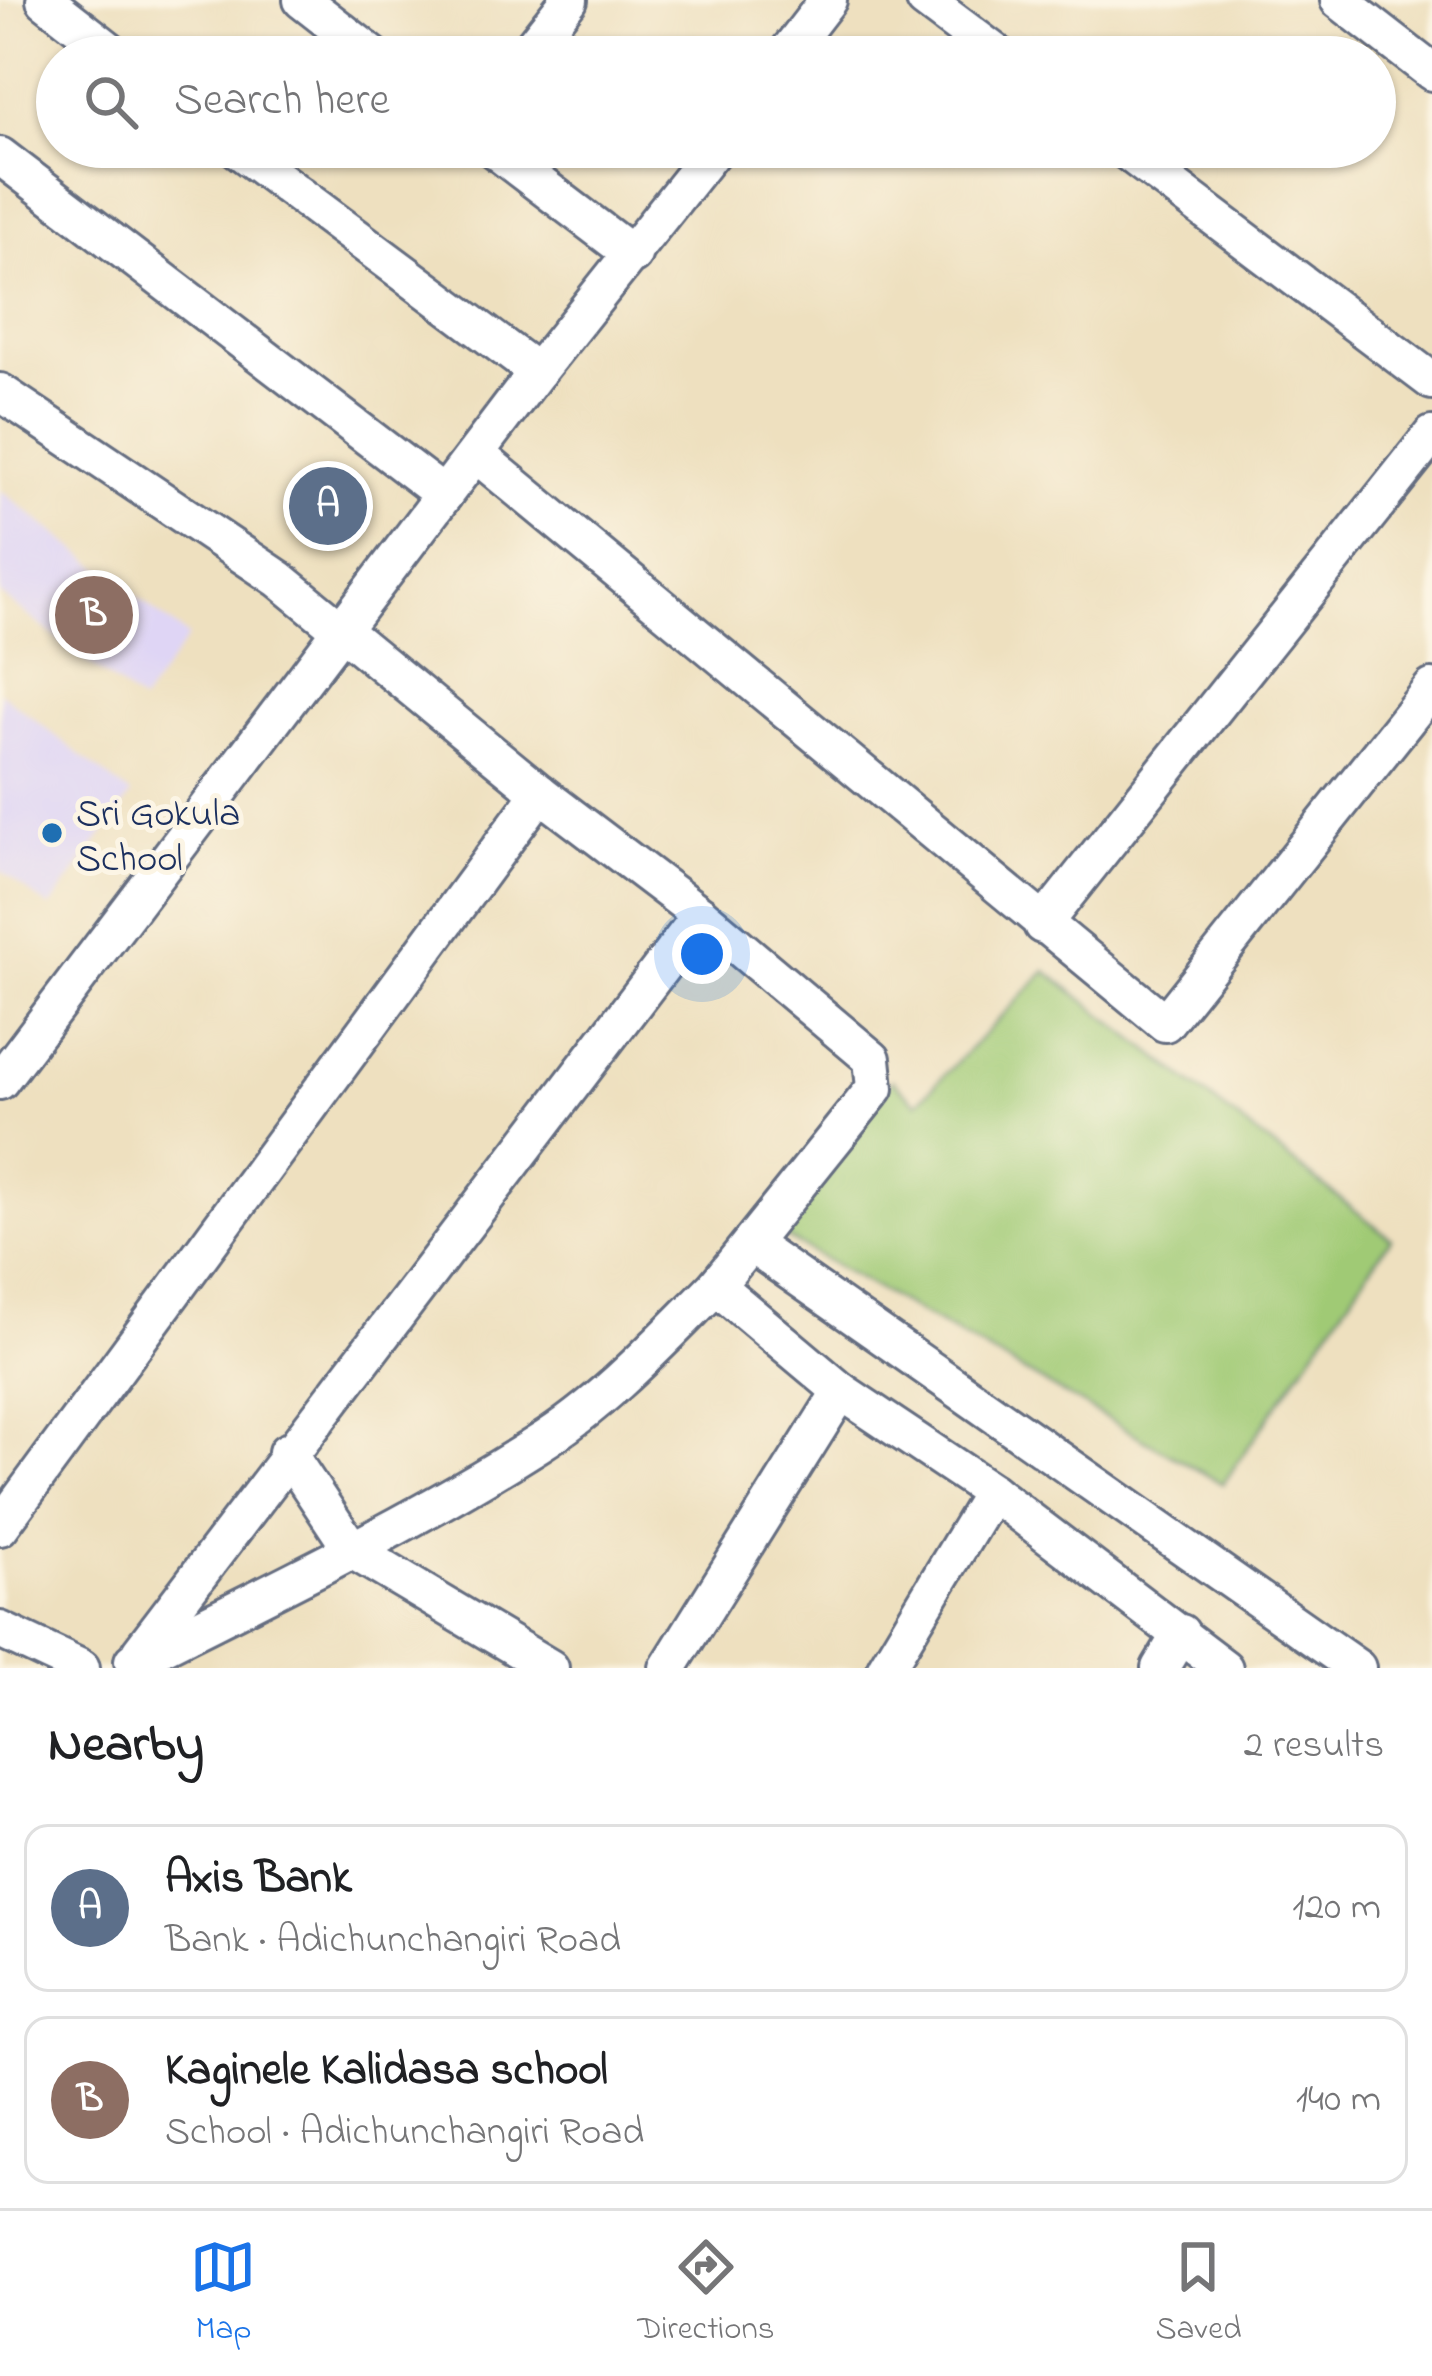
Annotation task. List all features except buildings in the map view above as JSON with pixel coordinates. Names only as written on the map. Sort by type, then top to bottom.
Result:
[{"type":"street","points":[[302,0],[348,36]]},
{"type":"street","points":[[800,36],[828,0]]},
{"type":"street","points":[[925,0],[973,36]]},
{"type":"street","points":[[1339,0],[1386,36]]},
{"type":"street","points":[[51,2],[92,36]]},
{"type":"street","points":[[540,36],[565,2]]},
{"type":"street","points":[[1396,44],[1432,72]]},
{"type":"street","points":[[0,156],[444,495]]},
{"type":"street","points":[[263,168],[537,372]]},
{"type":"street","points":[[519,168],[633,255]]},
{"type":"street","points":[[0,1081],[537,372],[700,168]]},
{"type":"street","points":[[1149,168],[1432,381]]},
{"type":"street","points":[[0,392],[279,579],[540,793],[701,915],[872,1059],[878,1078],[716,1286],[636,1367],[540,1443],[352,1550],[130,1665]]},
{"type":"street","points":[[1042,925],[1432,435]]},
{"type":"street","points":[[476,454],[1165,1023],[1432,688]]},
{"type":"street","points":[[0,1527],[540,793]]},
{"type":"street","points":[[130,1665],[287,1452],[701,915]]},
{"type":"street","points":[[752,1245],[1357,1668]]},
{"type":"street","points":[[716,1286],[841,1391],[992,1492],[1224,1668]]},
{"type":"street","points":[[668,1668],[841,1391]]},
{"type":"street","points":[[287,1452],[352,1550],[550,1668]]},
{"type":"street","points":[[886,1668],[992,1492]]},
{"type":"street","points":[[0,1630],[81,1668]]},
{"type":"street","points":[[1160,1668],[1181,1633]]},
{"type":"shaded area","points":[[0,490],[188,637],[141,703],[0,594]]},
{"type":"shaded area","name":"Sri Gokula School","points":[[0,692],[131,795],[50,908],[0,870]]},
{"type":"green space","points":[[1046,971],[1391,1238],[1223,1484],[783,1236],[892,1080],[917,1103]]},
{"type":"place","name":"Axis Bank","points":[[328,506]]},
{"type":"place","name":"Kaginele Kalidasa school","points":[[94,615]]},
{"type":"place","name":"Sri Gokula School","points":[[52,833]]}]
